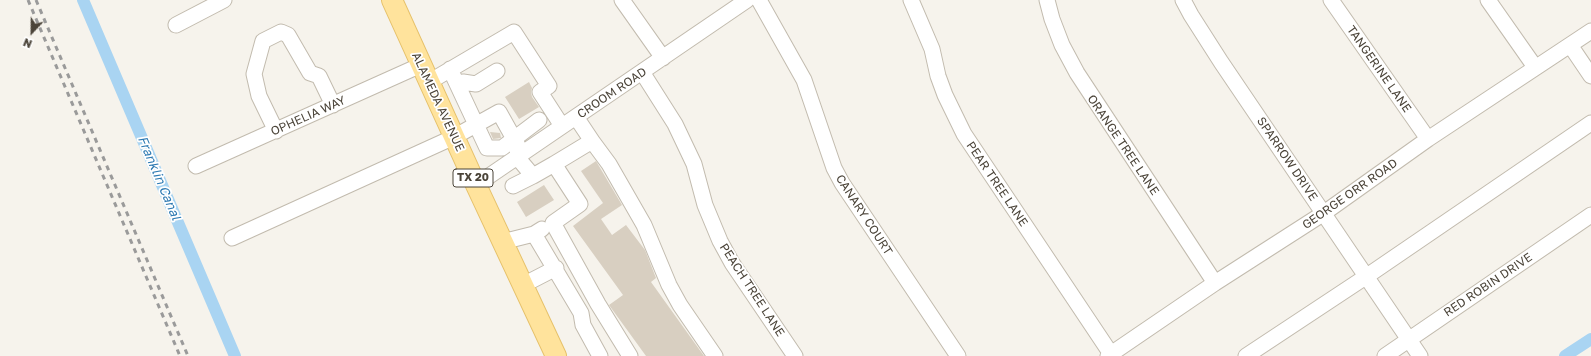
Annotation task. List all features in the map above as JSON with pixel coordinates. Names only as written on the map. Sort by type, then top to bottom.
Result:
[{"type":"main road","name":"ALAMEDA AVENUE","points":[[392,0],[502,242],[556,356]]},
{"type":"street","points":[[176,25],[224,0]]},
{"type":"street","points":[[622,0],[663,58]]},
{"type":"street","name":"CROOM ROAD","points":[[476,185],[747,0]]},
{"type":"street","name":"CANARY COURT","points":[[759,0],[804,80],[834,168],[842,183],[958,356]]},
{"type":"street","name":"PEAR TREE LANE","points":[[911,0],[932,49],[944,95],[964,134],[1110,355]]},
{"type":"street","name":"ORANGE TREE LANE","points":[[1047,0],[1052,19],[1062,45],[1077,73],[1215,283]]},
{"type":"street","name":"SPARROW DRIVE","points":[[1183,0],[1221,62],[1420,356]]},
{"type":"street","name":"TANGERINE LANE","points":[[1331,0],[1428,139]]},
{"type":"street","points":[[1488,0],[1535,67]]},
{"type":"street","name":"GEORGE ORR ROAD","points":[[1110,355],[1215,283],[1324,213],[1428,139],[1591,31]]},
{"type":"street","points":[[276,131],[259,96],[254,74],[263,41],[281,32],[288,35],[310,73],[319,76],[332,105]]},
{"type":"street","name":"OPHELIA WAY","points":[[196,166],[332,105],[425,73],[450,69],[514,32],[549,86],[540,92],[562,126]]},
{"type":"street","points":[[1570,45],[1591,76]]},
{"type":"street","points":[[450,69],[487,148],[502,148],[538,120]]},
{"type":"street","points":[[458,85],[463,82],[476,84],[497,71]]},
{"type":"street","name":"PEACH TREE LANE","points":[[642,72],[675,124],[691,157],[704,205],[723,247],[732,263],[795,356]]},
{"type":"street","points":[[232,238],[454,137],[499,112],[518,146],[517,157],[533,176]]},
{"type":"street","points":[[576,117],[609,164],[644,225],[669,285],[680,305],[715,356]]},
{"type":"street","points":[[1246,356],[1367,276],[1591,123]]},
{"type":"street","points":[[513,186],[533,176],[592,141]]},
{"type":"street","points":[[502,242],[534,234],[580,204],[554,164]]},
{"type":"street","name":"RED ROBIN DRIVE","points":[[1385,356],[1591,215]]},
{"type":"street","points":[[553,223],[598,304],[630,356]]},
{"type":"street","points":[[534,234],[556,268],[581,313],[583,325],[600,356]]},
{"type":"street","points":[[523,285],[556,268]]},
{"type":"street","points":[[581,313],[598,304]]},
{"type":"building","points":[[529,82],[532,88],[532,97],[539,107],[519,119],[505,97]]},
{"type":"building","points":[[490,132],[500,133],[501,138],[493,139]]},
{"type":"building","points":[[596,161],[622,205],[601,219],[612,235],[626,225],[645,250],[656,278],[651,282],[704,356],[646,356],[609,305],[623,295],[573,226],[603,203],[581,171]]},
{"type":"building","points":[[544,185],[554,200],[526,217],[517,202]]},
{"type":"waterway","name":"Franklin Canal","points":[[83,0],[235,356]]},
{"type":"waterway","points":[[1565,356],[1591,339]]},
{"type":"railway","points":[[28,0],[180,356]]},
{"type":"railway","points":[[36,0],[188,356]]}]
